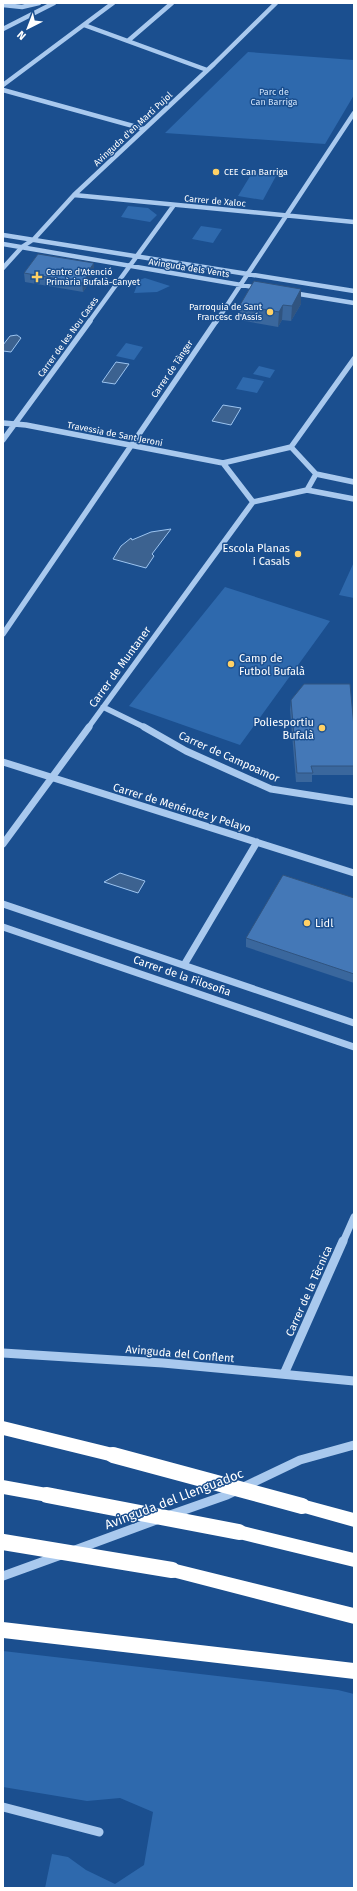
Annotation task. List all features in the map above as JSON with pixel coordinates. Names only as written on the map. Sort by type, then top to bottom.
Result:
[{"type":"highway","points":[[3,1428],[113,1455],[354,1520]]},
{"type":"highway","points":[[3,1487],[47,1494],[238,1532],[354,1560]]},
{"type":"highway","points":[[3,1542],[172,1570],[354,1616]]},
{"type":"highway","points":[[3,1630],[354,1671]]},
{"type":"street","points":[[3,4],[22,7],[39,3]]},
{"type":"street","points":[[44,3],[49,5]]},
{"type":"street","points":[[3,29],[54,3]]},
{"type":"street","points":[[3,85],[113,3]]},
{"type":"street","points":[[129,40],[172,3]]},
{"type":"street","name":"Avinguda d'en Martí Pujol","points":[[3,268],[22,247],[34,239],[74,195],[276,3]]},
{"type":"street","points":[[22,7],[28,15]]},
{"type":"street","points":[[84,25],[129,40],[207,70]]},
{"type":"street","points":[[3,90],[144,129]]},
{"type":"street","name":"Carrer de Tànger","points":[[3,634],[240,284],[354,112]]},
{"type":"street","name":"Carrer de Xaloc","points":[[74,195],[354,222]]},
{"type":"street","name":"Carrer de les Nou Cases","points":[[3,440],[174,205]]},
{"type":"street","name":"Avinguda dels Vents","points":[[3,234],[248,272],[354,291]]},
{"type":"street","name":"Avinguda dels Vents","points":[[3,244],[266,289]]},
{"type":"street","points":[[288,292],[354,303]]},
{"type":"street","points":[[354,359],[291,447],[223,463],[253,502],[307,490],[354,499]]},
{"type":"street","name":"Travessia de Sant Jeroni","points":[[3,423],[131,445],[223,463]]},
{"type":"street","points":[[291,447],[316,474],[354,482]]},
{"type":"street","points":[[307,490],[316,474]]},
{"type":"street","name":"Carrer de Muntaner","points":[[3,844],[253,502]]},
{"type":"street","name":"Carrer de Campoamor","points":[[103,707],[130,719],[186,751],[271,789],[354,802]]},
{"type":"street","name":"Carrer de Menéndez y Pelayo","points":[[3,762],[354,873]]},
{"type":"street","points":[[184,965],[257,842]]},
{"type":"street","name":"Carrer de la Filosofia","points":[[3,904],[354,1023]]},
{"type":"street","name":"Carrer de la Filosofia","points":[[3,927],[354,1047]]},
{"type":"street","name":"Carrer de la Tècnica","points":[[284,1374],[354,1217]]},
{"type":"street","name":"Avinguda del Conflent","points":[[3,1353],[155,1363],[354,1381]]},
{"type":"street","name":"Avinguda del Llenguadoc","points":[[3,1576],[227,1495],[300,1460],[354,1445]]},
{"type":"street","points":[[3,1807],[99,1832]]},
{"type":"green space","name":"Parc de Can Barriga","points":[[248,52],[354,60],[354,95],[325,144],[165,133]]},
{"type":"green space","points":[[252,173],[276,176],[263,200],[238,196]]},
{"type":"green space","points":[[128,206],[148,208],[157,215],[150,222],[121,217]]},
{"type":"green space","points":[[201,226],[222,229],[213,243],[192,239]]},
{"type":"green space","points":[[145,278],[170,286],[157,292],[134,293],[139,280]]},
{"type":"green space","points":[[126,343],[143,347],[134,360],[116,356]]},
{"type":"green space","points":[[259,366],[275,370],[270,378],[253,374]]},
{"type":"green space","points":[[243,377],[264,381],[257,393],[236,389]]},
{"type":"green space","points":[[354,562],[354,598],[339,595]]},
{"type":"green space","name":"Camp de Futbol Bufalà","points":[[225,587],[330,621],[240,745],[129,706]]},
{"type":"green space","points":[[3,1651],[338,1690],[354,1694],[354,1888],[45,1888],[52,1854],[68,1857],[86,1870],[115,1884],[144,1865],[153,1812],[120,1798],[87,1801],[3,1787]]},
{"type":"shaded area","points":[[17,335],[21,338],[11,352],[3,351],[3,345],[10,336]]},
{"type":"shaded area","points":[[116,362],[129,364],[115,384],[102,382]]},
{"type":"shaded area","points":[[223,405],[241,408],[231,425],[212,421]]},
{"type":"shaded area","points":[[171,529],[152,554],[154,556],[146,568],[113,559],[121,546],[131,538],[132,540],[151,532]]},
{"type":"shaded area","points":[[120,873],[145,881],[138,893],[104,882]]},
{"type":"building","points":[[38,254],[94,263],[89,270],[91,271],[82,283],[24,273]]},
{"type":"building","points":[[254,281],[301,289],[292,306],[283,305],[279,312],[240,305]]},
{"type":"building","name":"Poliesportiu Bufalà","points":[[304,684],[350,684],[354,727],[354,766],[311,766],[313,773],[297,773],[291,700]]},
{"type":"building","name":"Lidl","points":[[283,875],[354,898],[354,974],[246,938]]},
{"type":"place","name":"CEE Can Barriga","points":[[216,172]]},
{"type":"place","name":"Centre d'Atenció Primària Bufalà-Canyet","points":[[37,277]]},
{"type":"place","name":"Parroquia de Sant Francesc d'Assís","points":[[270,312]]},
{"type":"place","name":"Escola Planas i Casals","points":[[298,554]]},
{"type":"place","name":"Camp de Futbol Bufalà","points":[[231,664]]},
{"type":"place","name":"Poliesportiu Bufalà","points":[[322,728]]},
{"type":"place","name":"Lidl","points":[[307,923]]}]
